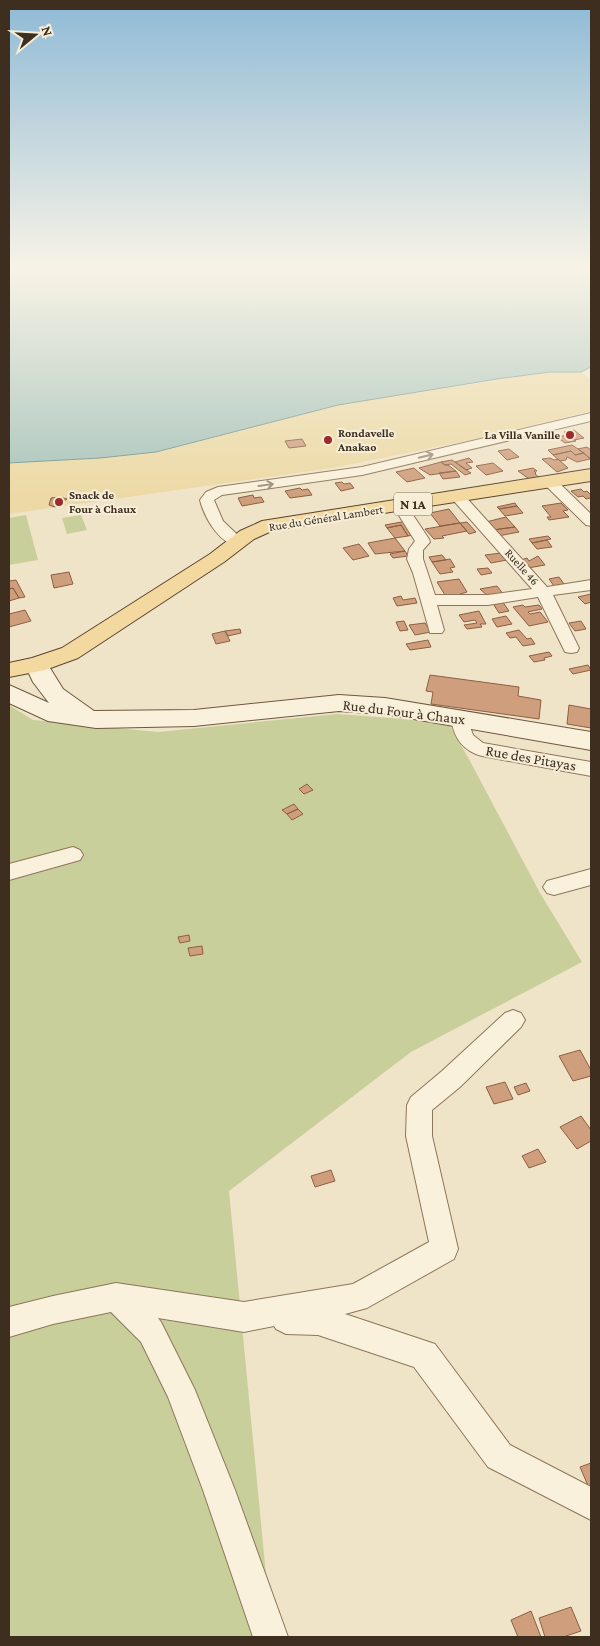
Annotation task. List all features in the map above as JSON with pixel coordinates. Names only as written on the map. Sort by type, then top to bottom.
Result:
[{"type":"main road","name":"Rue du Général Lambert","points":[[9,670],[37,665],[70,653],[247,535],[269,525],[591,475]]},
{"type":"main road","name":"Rue du Four à Chaux","points":[[37,665],[46,687],[66,706],[96,720]]},
{"type":"main road","name":"Rue du Four à Chaux","points":[[9,692],[33,706],[57,715],[96,720],[194,718],[339,703],[385,706],[591,741]]},
{"type":"street","points":[[238,542],[227,536],[208,508],[207,500],[218,491],[362,471],[591,417]]},
{"type":"street","points":[[550,482],[591,522]]},
{"type":"street","name":"Ruelle 46","points":[[458,497],[544,592],[572,648]]},
{"type":"street","points":[[400,506],[423,542],[416,548],[415,559],[429,600],[436,630]]},
{"type":"street","points":[[429,600],[488,600],[591,586]]},
{"type":"street","name":"Rue des Pitayas","points":[[460,719],[467,740],[473,746],[482,750],[591,769]]},
{"type":"street","points":[[9,872],[73,856]]},
{"type":"street","points":[[554,887],[591,877]]},
{"type":"street","points":[[244,1317],[357,1298],[444,1249],[419,1136],[420,1105],[451,1079],[513,1020]]},
{"type":"street","points":[[116,1297],[151,1332],[180,1390],[219,1490],[270,1637]]},
{"type":"street","points":[[9,1322],[53,1310],[116,1297],[244,1317],[318,1320],[424,1355],[499,1456],[591,1504]]},
{"type":"green space","points":[[26,515],[38,560],[9,565],[9,518]]},
{"type":"green space","points":[[81,515],[87,530],[67,534],[62,518]]},
{"type":"green space","points":[[9,705],[33,720],[158,732],[337,714],[431,721],[450,726],[540,893],[582,962],[411,1052],[229,1191],[270,1616],[280,1637],[9,1637]]},
{"type":"sand","points":[[550,372],[581,372],[591,379],[591,411],[466,441],[332,468],[9,514],[9,464],[156,453],[338,405]]},
{"type":"water","points":[[9,344],[591,344],[591,367],[581,372],[550,372],[497,379],[338,405],[156,452],[100,458],[9,463]]},
{"type":"building","points":[[574,430],[584,438],[574,440],[564,432]]},
{"type":"building","points":[[568,435],[576,441],[565,443],[557,437]]},
{"type":"building","points":[[302,439],[306,446],[289,448],[285,441]]},
{"type":"building","points":[[572,445],[584,453],[575,455],[571,451],[553,455],[548,450]]},
{"type":"building","points":[[587,447],[591,450],[591,459],[578,449]]},
{"type":"building","points":[[509,449],[519,457],[507,460],[498,451]]},
{"type":"building","points":[[571,451],[575,455],[584,453],[590,459],[577,462],[567,457],[566,460],[560,461],[553,455]]},
{"type":"building","points":[[469,458],[473,462],[466,463],[472,468],[466,470],[455,462]]},
{"type":"building","points":[[542,459],[558,459],[568,468],[557,472]]},
{"type":"building","points":[[452,460],[471,473],[465,475],[451,464],[445,465],[441,462]]},
{"type":"building","points":[[441,462],[456,471],[430,475],[419,468]]},
{"type":"building","points":[[493,463],[503,471],[486,475],[476,466]]},
{"type":"building","points":[[414,468],[425,478],[407,482],[396,472]]},
{"type":"building","points":[[533,468],[537,471],[534,471],[535,474],[541,479],[532,481],[518,471]]},
{"type":"building","points":[[456,471],[460,477],[443,479],[439,473]]},
{"type":"building","points":[[342,482],[344,484],[350,483],[354,488],[341,491],[335,483]]},
{"type":"building","points":[[300,488],[302,490],[308,489],[312,495],[290,498],[285,491]]},
{"type":"building","points":[[581,489],[584,492],[587,491],[591,498],[578,497],[571,491]]},
{"type":"building","points":[[253,495],[254,498],[261,497],[264,502],[242,506],[238,498]]},
{"type":"building","points":[[51,498],[67,499],[55,507],[49,505]]},
{"type":"building","points":[[515,503],[517,506],[499,509],[497,507]]},
{"type":"building","points":[[561,503],[568,510],[563,511],[569,517],[549,520],[547,517],[551,517],[542,506]]},
{"type":"building","points":[[517,506],[523,513],[505,516],[499,509]]},
{"type":"building","points":[[449,509],[460,523],[440,526],[430,513]]},
{"type":"building","points":[[506,517],[515,527],[493,530],[486,522]]},
{"type":"building","points":[[407,521],[417,534],[408,536],[401,525],[387,528],[385,525]]},
{"type":"building","points":[[467,522],[476,532],[469,534],[460,523]]},
{"type":"building","points":[[460,523],[467,531],[442,536],[444,538],[434,539],[425,529]]},
{"type":"building","points":[[401,525],[408,536],[395,538],[387,528]]},
{"type":"building","points":[[515,527],[519,532],[498,536],[493,530]]},
{"type":"building","points":[[548,536],[551,539],[532,543],[529,539]]},
{"type":"building","points":[[395,538],[405,551],[375,554],[368,543]]},
{"type":"building","points":[[547,540],[552,547],[537,549],[532,543]]},
{"type":"building","points":[[359,544],[369,556],[353,560],[343,548]]},
{"type":"building","points":[[405,551],[408,556],[393,558],[390,554]]},
{"type":"building","points":[[501,553],[507,560],[491,563],[485,555]]},
{"type":"building","points":[[442,555],[446,560],[432,562],[429,557]]},
{"type":"building","points":[[538,556],[545,565],[528,568],[521,560],[527,558],[529,561]]},
{"type":"building","points":[[450,559],[455,567],[450,568],[453,572],[440,574],[432,562]]},
{"type":"building","points":[[488,568],[492,573],[481,575],[477,569]]},
{"type":"building","points":[[69,572],[73,584],[54,588],[51,575]]},
{"type":"building","points":[[559,577],[564,584],[554,586],[549,579]]},
{"type":"building","points":[[459,579],[467,592],[454,596],[445,595],[437,582]]},
{"type":"building","points":[[16,580],[25,597],[19,598],[13,588],[9,589],[9,581]]},
{"type":"building","points":[[497,586],[504,595],[490,598],[480,589]]},
{"type":"building","points":[[13,588],[19,598],[9,601],[9,589]]},
{"type":"building","points":[[591,594],[591,602],[585,604],[578,597]]},
{"type":"building","points":[[401,596],[403,600],[415,598],[417,603],[397,606],[393,598]]},
{"type":"building","points":[[502,601],[509,611],[499,613],[492,602]]},
{"type":"building","points":[[523,605],[525,607],[539,605],[542,609],[528,612],[530,614],[540,612],[548,622],[529,626],[513,607]]},
{"type":"building","points":[[25,610],[31,621],[9,627],[9,614]]},
{"type":"building","points":[[479,611],[486,624],[480,624],[482,627],[467,629],[464,625],[477,623],[475,620],[464,622],[459,615]]},
{"type":"building","points":[[506,616],[512,624],[497,627],[492,619]]},
{"type":"building","points":[[404,621],[408,630],[400,631],[396,622]]},
{"type":"building","points":[[581,621],[586,629],[575,631],[569,623]]},
{"type":"building","points":[[425,623],[431,632],[415,635],[409,625]]},
{"type":"building","points":[[240,629],[241,633],[228,636],[225,631]]},
{"type":"building","points":[[519,630],[527,639],[531,638],[535,644],[523,646],[516,637],[510,638],[506,633]]},
{"type":"building","points":[[225,631],[230,641],[216,644],[212,634]]},
{"type":"building","points":[[428,640],[431,647],[410,650],[406,644]]},
{"type":"building","points":[[549,652],[552,656],[544,658],[545,660],[534,662],[529,656]]},
{"type":"building","points":[[588,665],[591,670],[573,674],[569,669]]},
{"type":"building","points":[[430,675],[519,687],[518,696],[541,700],[539,719],[431,704],[433,692],[426,691]]},
{"type":"building","points":[[569,705],[591,709],[591,728],[567,724]]},
{"type":"building","points":[[307,784],[313,790],[304,794],[299,789]]},
{"type":"building","points":[[294,804],[298,809],[287,814],[282,810]]},
{"type":"building","points":[[298,809],[303,814],[292,820],[287,814]]},
{"type":"building","points":[[189,935],[190,941],[180,943],[178,937]]},
{"type":"building","points":[[202,946],[203,954],[190,956],[188,948]]},
{"type":"building","points":[[580,1050],[591,1070],[591,1076],[573,1081],[559,1056]]},
{"type":"building","points":[[505,1082],[513,1099],[494,1104],[486,1087]]},
{"type":"building","points":[[526,1083],[530,1091],[518,1095],[514,1087]]},
{"type":"building","points":[[581,1116],[591,1130],[591,1141],[577,1149],[560,1127]]},
{"type":"building","points":[[538,1149],[546,1162],[529,1168],[522,1156]]},
{"type":"building","points":[[331,1170],[335,1181],[315,1187],[311,1176]]},
{"type":"building","points":[[591,1463],[591,1488],[589,1488],[580,1467]]},
{"type":"building","points":[[571,1607],[581,1631],[563,1637],[545,1637],[539,1618]]},
{"type":"building","points":[[531,1611],[541,1637],[518,1637],[511,1620]]},
{"type":"place","name":"La Villa Vanille","points":[[570,435]]},
{"type":"place","name":"Rondavelle Anakao","points":[[328,440]]},
{"type":"place","name":"Snack de Four à Chaux","points":[[59,502]]}]
